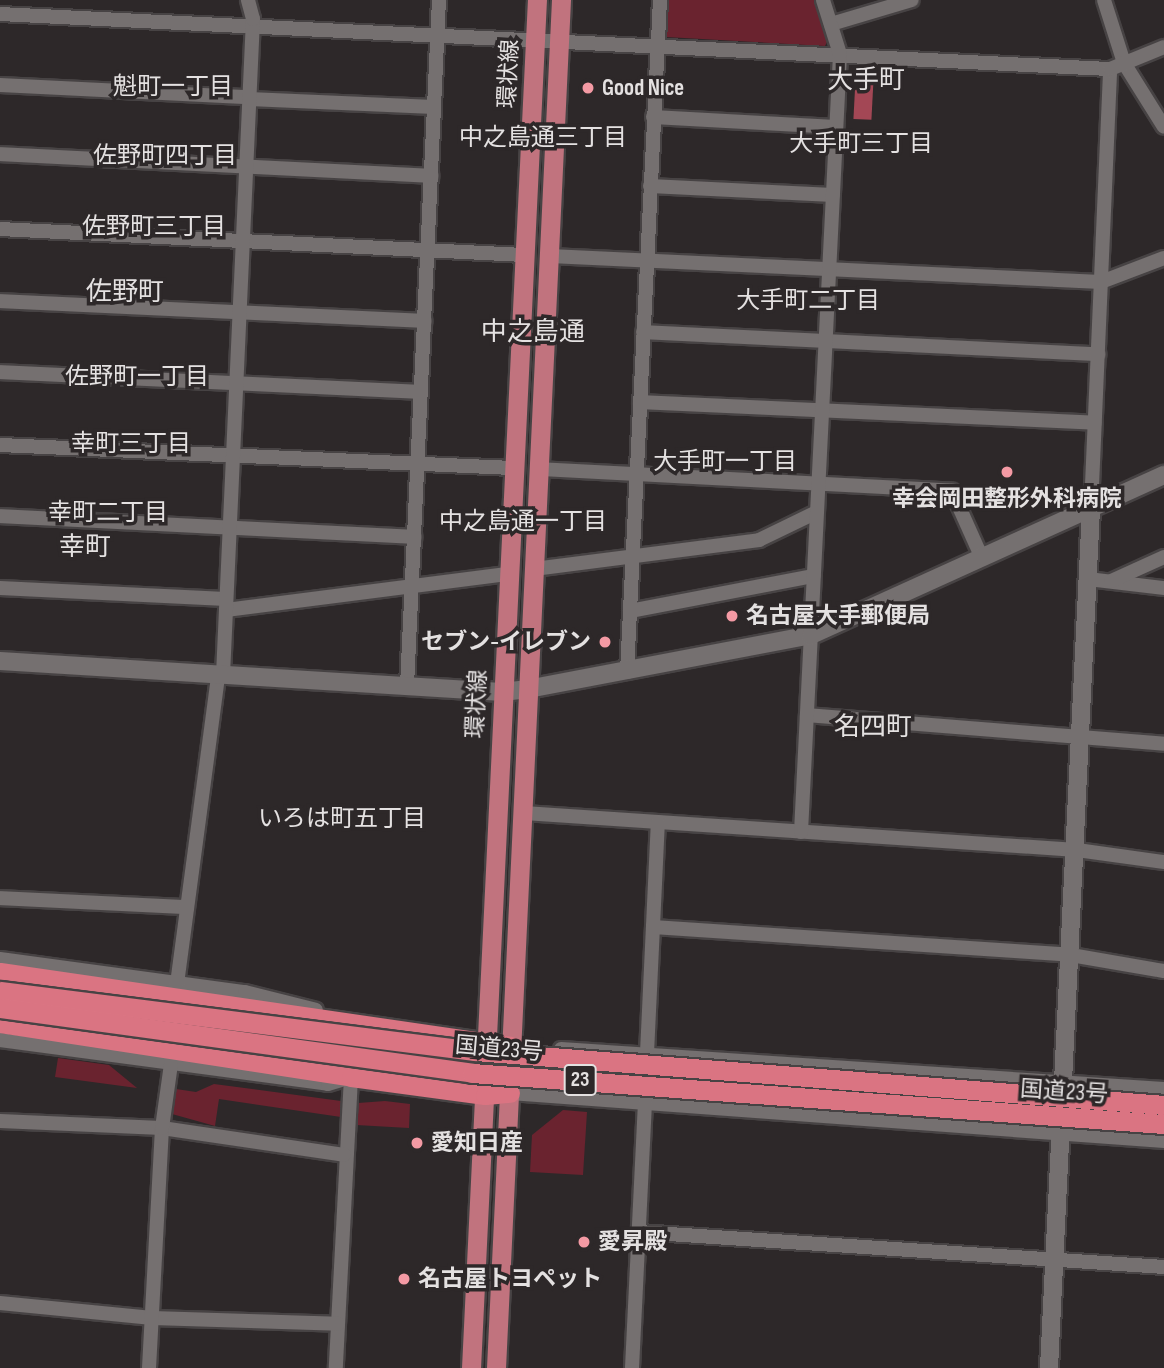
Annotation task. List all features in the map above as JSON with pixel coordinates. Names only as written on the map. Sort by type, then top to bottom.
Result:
[{"type":"highway","points":[[0,972],[485,1039],[511,1046]]},
{"type":"highway","name":"国道23号","points":[[0,991],[475,1051],[1164,1105]]},
{"type":"highway","name":"国道23号","points":[[0,1007],[472,1073],[1164,1124]]},
{"type":"highway","points":[[0,1023],[351,1077],[485,1095],[510,1093]]},
{"type":"main road","name":"環状線","points":[[471,1368],[507,574],[537,0]]},
{"type":"main road","points":[[496,1368],[561,0]]},
{"type":"street","points":[[42,16],[43,0]]},
{"type":"street","points":[[177,984],[221,675],[253,26],[248,0]]},
{"type":"street","points":[[407,686],[439,0]]},
{"type":"street","points":[[627,672],[660,0]]},
{"type":"street","points":[[802,832],[840,54],[823,0]]},
{"type":"street","points":[[831,24],[912,0]]},
{"type":"street","points":[[1104,0],[1124,63],[1164,127]]},
{"type":"street","points":[[0,14],[560,39],[1110,69],[1164,47]]},
{"type":"street","points":[[1049,1368],[1077,850],[1110,69]]},
{"type":"street","points":[[0,85],[434,107]]},
{"type":"street","points":[[653,117],[836,127]]},
{"type":"street","points":[[0,154],[431,176]]},
{"type":"street","points":[[650,186],[833,195]]},
{"type":"street","points":[[0,229],[524,255]]},
{"type":"street","points":[[550,256],[1101,282],[1164,258]]},
{"type":"street","points":[[0,301],[425,321]]},
{"type":"street","points":[[643,332],[1098,354]]},
{"type":"street","points":[[0,372],[421,392]]},
{"type":"street","points":[[640,402],[1095,423]]},
{"type":"street","points":[[0,446],[513,468]]},
{"type":"street","points":[[539,469],[952,491],[982,558]]},
{"type":"street","points":[[0,661],[503,692],[528,689],[811,635],[1164,475]]},
{"type":"street","points":[[534,569],[759,540],[817,512]]},
{"type":"street","points":[[0,516],[414,537]]},
{"type":"street","points":[[1110,582],[1164,557]]},
{"type":"street","points":[[0,588],[226,604],[507,574]]},
{"type":"street","points":[[630,611],[814,576]]},
{"type":"street","points":[[1088,579],[1164,588]]},
{"type":"street","points":[[807,715],[1080,734],[1164,744]]},
{"type":"street","points":[[524,813],[1077,850],[1164,862]]},
{"type":"street","points":[[647,1053],[659,822]]},
{"type":"street","points":[[0,898],[187,907]]},
{"type":"street","points":[[653,927],[1071,955],[1164,971]]},
{"type":"street","points":[[0,960],[244,992],[352,1020]]},
{"type":"street","points":[[0,1040],[328,1084],[351,1077],[344,1155],[336,1368]]},
{"type":"street","points":[[511,1046],[1164,1089]]},
{"type":"street","points":[[149,1368],[162,1128],[171,1064]]},
{"type":"street","points":[[510,1093],[1164,1141]]},
{"type":"street","points":[[632,1368],[645,1102]]},
{"type":"street","points":[[0,1121],[162,1128],[344,1155]]},
{"type":"street","points":[[639,1232],[1164,1267]]},
{"type":"street","points":[[0,1303],[152,1318],[338,1324]]},
{"type":"shaded area","points":[[665,0],[814,0],[827,42],[825,46],[666,37],[663,34]]},
{"type":"shaded area","points":[[856,70],[874,71],[871,120],[853,119]]},
{"type":"shaded area","points":[[58,1058],[109,1065],[137,1088],[55,1077]]},
{"type":"shaded area","points":[[214,1084],[341,1101],[341,1117],[219,1099],[215,1126],[172,1114],[176,1089],[196,1092]]},
{"type":"shaded area","points":[[385,1101],[410,1104],[409,1128],[356,1125],[358,1103]]},
{"type":"shaded area","points":[[563,1110],[587,1112],[583,1175],[530,1172],[532,1135]]},
{"type":"place","name":"Good Nice","points":[[588,88]]},
{"type":"place","name":"幸会岡田整形外科病院","points":[[1007,472]]},
{"type":"place","name":"名古屋大手郵便局","points":[[732,616]]},
{"type":"place","name":"セブン-イレブン","points":[[605,642]]},
{"type":"place","name":"愛知日産","points":[[417,1143]]},
{"type":"place","name":"愛昇殿","points":[[584,1242]]},
{"type":"place","name":"名古屋トヨペット","points":[[404,1279]]},
{"type":"district","name":"大手町","points":[[866,81]]},
{"type":"district","name":"魁町一丁目","points":[[173,87]]},
{"type":"district","name":"中之島通三丁目","points":[[543,138]]},
{"type":"district","name":"大手町三丁目","points":[[861,144]]},
{"type":"district","name":"佐野町四丁目","points":[[165,156]]},
{"type":"district","name":"佐野町三丁目","points":[[154,227]]},
{"type":"district","name":"佐野町","points":[[125,293]]},
{"type":"district","name":"大手町二丁目","points":[[808,301]]},
{"type":"district","name":"中之島通","points":[[533,333]]},
{"type":"district","name":"佐野町一丁目","points":[[137,377]]},
{"type":"district","name":"幸町三丁目","points":[[131,444]]},
{"type":"district","name":"大手町一丁目","points":[[725,462]]},
{"type":"district","name":"幸町二丁目","points":[[108,513]]},
{"type":"district","name":"中之島通一丁目","points":[[523,522]]},
{"type":"district","name":"幸町","points":[[85,548]]},
{"type":"district","name":"名四町","points":[[873,728]]},
{"type":"district","name":"いろは町五丁目","points":[[342,819]]}]
